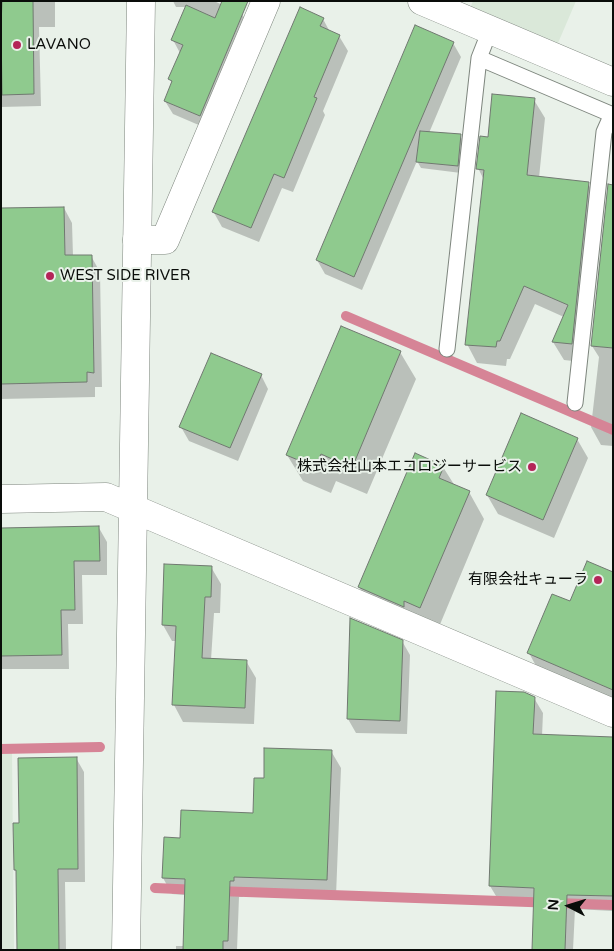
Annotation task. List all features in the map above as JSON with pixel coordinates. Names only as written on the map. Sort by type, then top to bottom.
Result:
[{"type":"street","points":[[126,950],[141,1]]},
{"type":"street","points":[[137,240],[165,240],[266,1]]},
{"type":"street","points":[[422,1],[613,82]]},
{"type":"street","points":[[1,499],[106,497],[613,712]]},
{"type":"lane","points":[[447,349],[479,58],[490,30]]},
{"type":"lane","points":[[479,58],[612,114],[604,132],[575,403]]},
{"type":"shaded area","points":[[473,1],[576,1],[558,43],[471,6]]},
{"type":"shaded area","points":[[12,753],[14,950],[1,950],[1,754]]},
{"type":"building","name":"LAVANO","points":[[2,1],[33,1],[34,94],[2,95]]},
{"type":"building","points":[[222,1],[248,1],[200,116],[164,101],[172,81],[168,79],[183,45],[171,40],[186,5],[215,18]]},
{"type":"building","points":[[300,7],[324,18],[320,26],[340,35],[314,97],[317,98],[284,178],[274,174],[251,228],[212,212]]},
{"type":"building","points":[[415,25],[454,42],[354,277],[316,260]]},
{"type":"building","points":[[492,94],[535,98],[527,175],[589,182],[572,344],[552,342],[568,305],[524,286],[500,341],[497,341],[496,347],[465,345],[484,170],[476,169],[480,136],[488,137]]},
{"type":"building","points":[[420,131],[461,134],[458,166],[416,162]]},
{"type":"building","points":[[608,184],[613,185],[613,348],[591,346]]},
{"type":"building","points":[[64,207],[65,255],[92,255],[94,373],[87,372],[87,382],[1,384],[1,208]]},
{"type":"building","points":[[341,326],[401,351],[352,468],[321,454],[315,467],[286,455]]},
{"type":"building","points":[[211,353],[262,374],[230,448],[179,427]]},
{"type":"building","points":[[521,413],[578,438],[543,520],[486,495]]},
{"type":"building","points":[[415,453],[444,466],[439,478],[470,491],[420,608],[404,601],[404,607],[358,587]]},
{"type":"building","points":[[99,526],[100,561],[74,561],[75,610],[61,610],[62,655],[1,656],[1,528]]},
{"type":"building","points":[[587,561],[613,572],[613,690],[527,653],[552,594],[570,601]]},
{"type":"building","points":[[164,564],[212,566],[211,597],[205,597],[202,658],[247,660],[245,708],[172,705],[176,626],[162,625]]},
{"type":"building","points":[[350,618],[403,640],[400,721],[347,719]]},
{"type":"building","points":[[496,691],[524,692],[535,697],[533,734],[613,737],[613,896],[567,895],[565,950],[532,950],[534,888],[489,886]]},
{"type":"building","points":[[264,748],[332,750],[327,880],[234,877],[234,881],[230,881],[228,941],[223,941],[223,950],[183,950],[185,879],[162,878],[164,837],[180,838],[181,810],[253,813],[254,778],[264,778]]},
{"type":"building","points":[[77,757],[78,869],[58,869],[59,950],[17,950],[16,870],[14,870],[13,823],[19,823],[18,758]]},
{"type":"waterway","points":[[346,316],[613,430]]},
{"type":"waterway","points":[[1,749],[100,747]]},
{"type":"waterway","points":[[155,888],[199,890]]},
{"type":"waterway","points":[[218,891],[613,905]]},
{"type":"place","name":"LAVANO","points":[[17,45]]},
{"type":"place","name":"WEST SIDE RIVER","points":[[50,276]]},
{"type":"place","name":"株式会社山本エコロジーサービス","points":[[532,467]]},
{"type":"place","name":"有限会社キューラ","points":[[598,580]]}]
